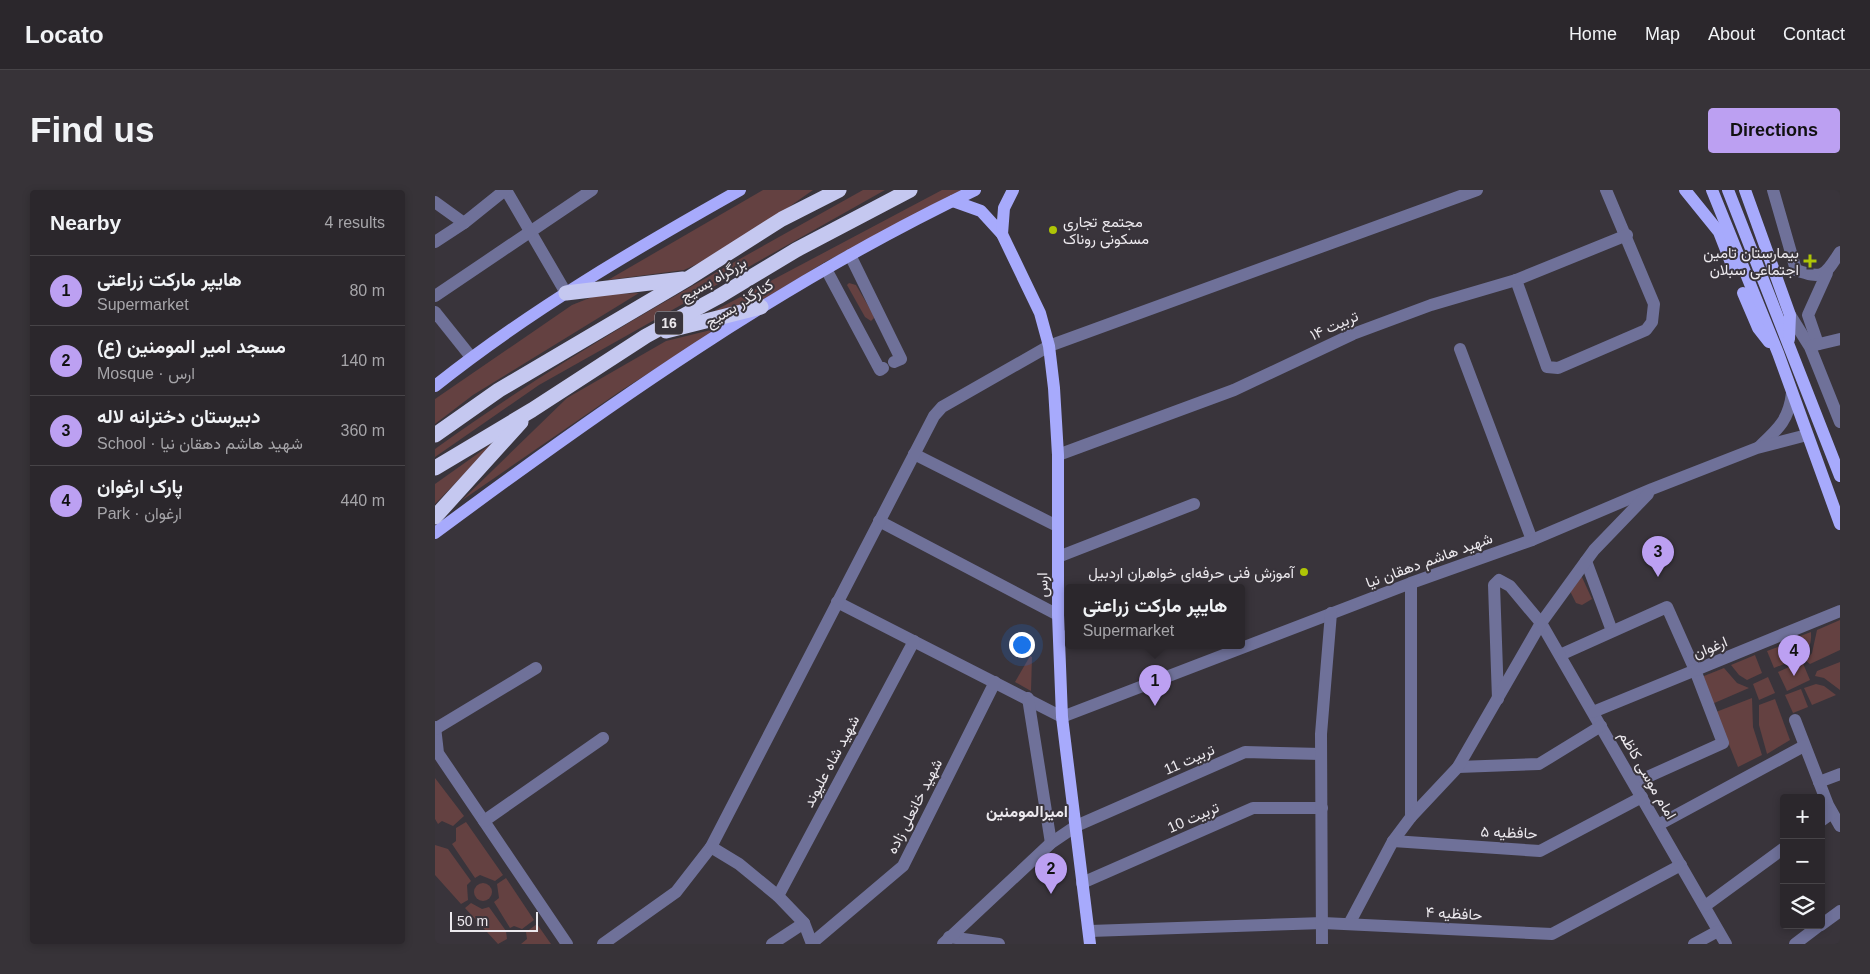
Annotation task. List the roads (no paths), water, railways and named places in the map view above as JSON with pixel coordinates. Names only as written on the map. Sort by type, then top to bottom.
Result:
[{"type":"highway","points":[[812,204],[829,190]]},
{"type":"highway","name":"بزرگراه بسیج","points":[[435,435],[499,390],[689,278],[782,219],[839,190]]},
{"type":"highway","name":"بزرگراه بسیج","points":[[435,468],[532,410],[646,336],[718,297],[796,250],[910,190]]},
{"type":"highway","points":[[566,293],[689,278]]},
{"type":"highway","points":[[646,336],[761,308]]},
{"type":"highway","points":[[435,517],[532,410]]},
{"type":"main road","points":[[435,386],[471,357],[566,293],[670,229],[740,190]]},
{"type":"main road","name":"کنارگذر بسیج","points":[[435,533],[561,439],[761,308],[849,255],[975,190]]},
{"type":"main road","points":[[1002,234],[1005,208],[1013,190]]},
{"type":"main road","points":[[1685,190],[1716,228]]},
{"type":"main road","points":[[1698,190],[1758,328],[1783,350]]},
{"type":"main road","points":[[1712,190],[1746,279],[1783,350],[1840,476]]},
{"type":"main road","points":[[1728,190],[1762,274],[1783,350],[1792,393],[1840,524]]},
{"type":"main road","points":[[1745,190],[1790,315],[1783,350]]},
{"type":"main road","points":[[953,201],[981,212],[1002,234]]},
{"type":"main road","name":"ارس","points":[[1002,234],[1040,312],[1049,346],[1058,455],[1058,615],[1064,637],[1062,717],[1090,938]]},
{"type":"street","points":[[435,242],[464,223],[506,190],[566,293]]},
{"type":"street","points":[[435,296],[593,190]]},
{"type":"street","points":[[603,944],[677,892],[711,847],[914,454],[942,407],[1049,346],[1477,190]]},
{"type":"street","points":[[1517,280],[1547,368],[1558,368],[1646,330],[1652,322],[1654,304],[1627,235],[1606,190]]},
{"type":"street","points":[[1773,190],[1796,270],[1818,276],[1827,273]]},
{"type":"street","points":[[435,202],[464,223]]},
{"type":"street","name":"تربیت ۱۴","points":[[1058,455],[1234,390],[1367,328],[1431,305],[1517,280],[1627,235]]},
{"type":"street","points":[[1840,252],[1827,273],[1808,316],[1814,346],[1840,422]]},
{"type":"street","points":[[826,269],[880,370],[901,358],[849,255]]},
{"type":"street","points":[[435,312],[471,357]]},
{"type":"street","points":[[1790,315],[1814,346]]},
{"type":"street","points":[[1814,346],[1840,339]]},
{"type":"street","points":[[1461,349],[1532,540]]},
{"type":"street","points":[[1757,448],[1777,430],[1790,410],[1792,393]]},
{"type":"street","name":"شهید هاشم دهقان نیا","points":[[1245,647],[1411,583],[1532,540],[1652,489],[1757,448],[1807,435]]},
{"type":"street","points":[[914,454],[1057,526]]},
{"type":"street","points":[[1349,924],[1393,841],[1411,817],[1458,767],[1541,623],[1586,561],[1652,489]]},
{"type":"street","points":[[1058,557],[1194,504]]},
{"type":"street","points":[[879,522],[1058,615]]},
{"type":"street","points":[[1586,561],[1612,631]]},
{"type":"street","name":"امام موسی کاظم","points":[[1498,699],[1494,585],[1499,580],[1509,586],[1541,623],[1726,944]]},
{"type":"street","points":[[1411,583],[1411,817]]},
{"type":"street","points":[[837,602],[1062,717]]},
{"type":"street","points":[[1560,655],[1667,607],[1695,670],[1723,743],[1634,783]]},
{"type":"street","name":"ارغوان","points":[[1593,712],[1840,611]]},
{"type":"street","points":[[1322,944],[1321,754],[1331,614]]},
{"type":"street","name":"شهید شاه علیوند","points":[[778,896],[914,641]]},
{"type":"street","name":"شهید هاشم دهقان نیا","points":[[1062,717],[1240,649]]},
{"type":"street","points":[[536,668],[435,728],[438,753],[567,944]]},
{"type":"street","name":"شهید خانعلی زاده","points":[[812,944],[903,866],[995,682]]},
{"type":"street","points":[[1028,698],[1051,843]]},
{"type":"street","points":[[1795,720],[1832,813],[1840,826]]},
{"type":"street","points":[[1458,767],[1539,764],[1601,726]]},
{"type":"street","points":[[484,820],[603,738]]},
{"type":"street","points":[[1658,826],[1804,746]]},
{"type":"street","name":"تربیت 11","points":[[946,940],[1051,843],[1076,826],[1245,752],[1321,754]]},
{"type":"street","points":[[1819,782],[1840,774]]},
{"type":"street","name":"حافظیه ۵","points":[[1393,841],[1540,852],[1642,797]]},
{"type":"street","name":"تربیت 10","points":[[1082,883],[1253,808],[1322,808]]},
{"type":"street","points":[[1825,818],[1832,813]]},
{"type":"street","points":[[711,847],[739,864],[778,896],[803,922],[812,944]]},
{"type":"street","points":[[1705,906],[1780,851]]},
{"type":"street","name":"حافظیه ۴","points":[[1090,938],[1323,923],[1552,934],[1681,865]]},
{"type":"street","points":[[1825,922],[1840,911]]},
{"type":"street","points":[[772,944],[803,922]]},
{"type":"street","points":[[1795,944],[1816,929]]},
{"type":"street","points":[[1694,944],[1719,931]]},
{"type":"street","points":[[946,940],[999,944]]},
{"type":"place","name":"مجتمع تجاری مسکونی روناک","points":[[1053,230]]},
{"type":"place","name":"بیمارستان تامین اجتماعی سبلان","points":[[1810,261]]},
{"type":"place","name":"آموزش فنی حرفه‌ای خواهران اردبیل","points":[[1304,572]]},
{"type":"place","name":"دبیرستان دخترانه لاله","points":[[1658,577]]},
{"type":"place","name":"پارک ارغوان","points":[[1794,676]]},
{"type":"place","name":"هایپر مارکت زراعتی","points":[[1155,706]]},
{"type":"place","name":"مسجد امیر المومنین (ع)","points":[[1051,894]]},
{"type":"district","name":"امیرالمومنین","points":[[1027,811]]}]
